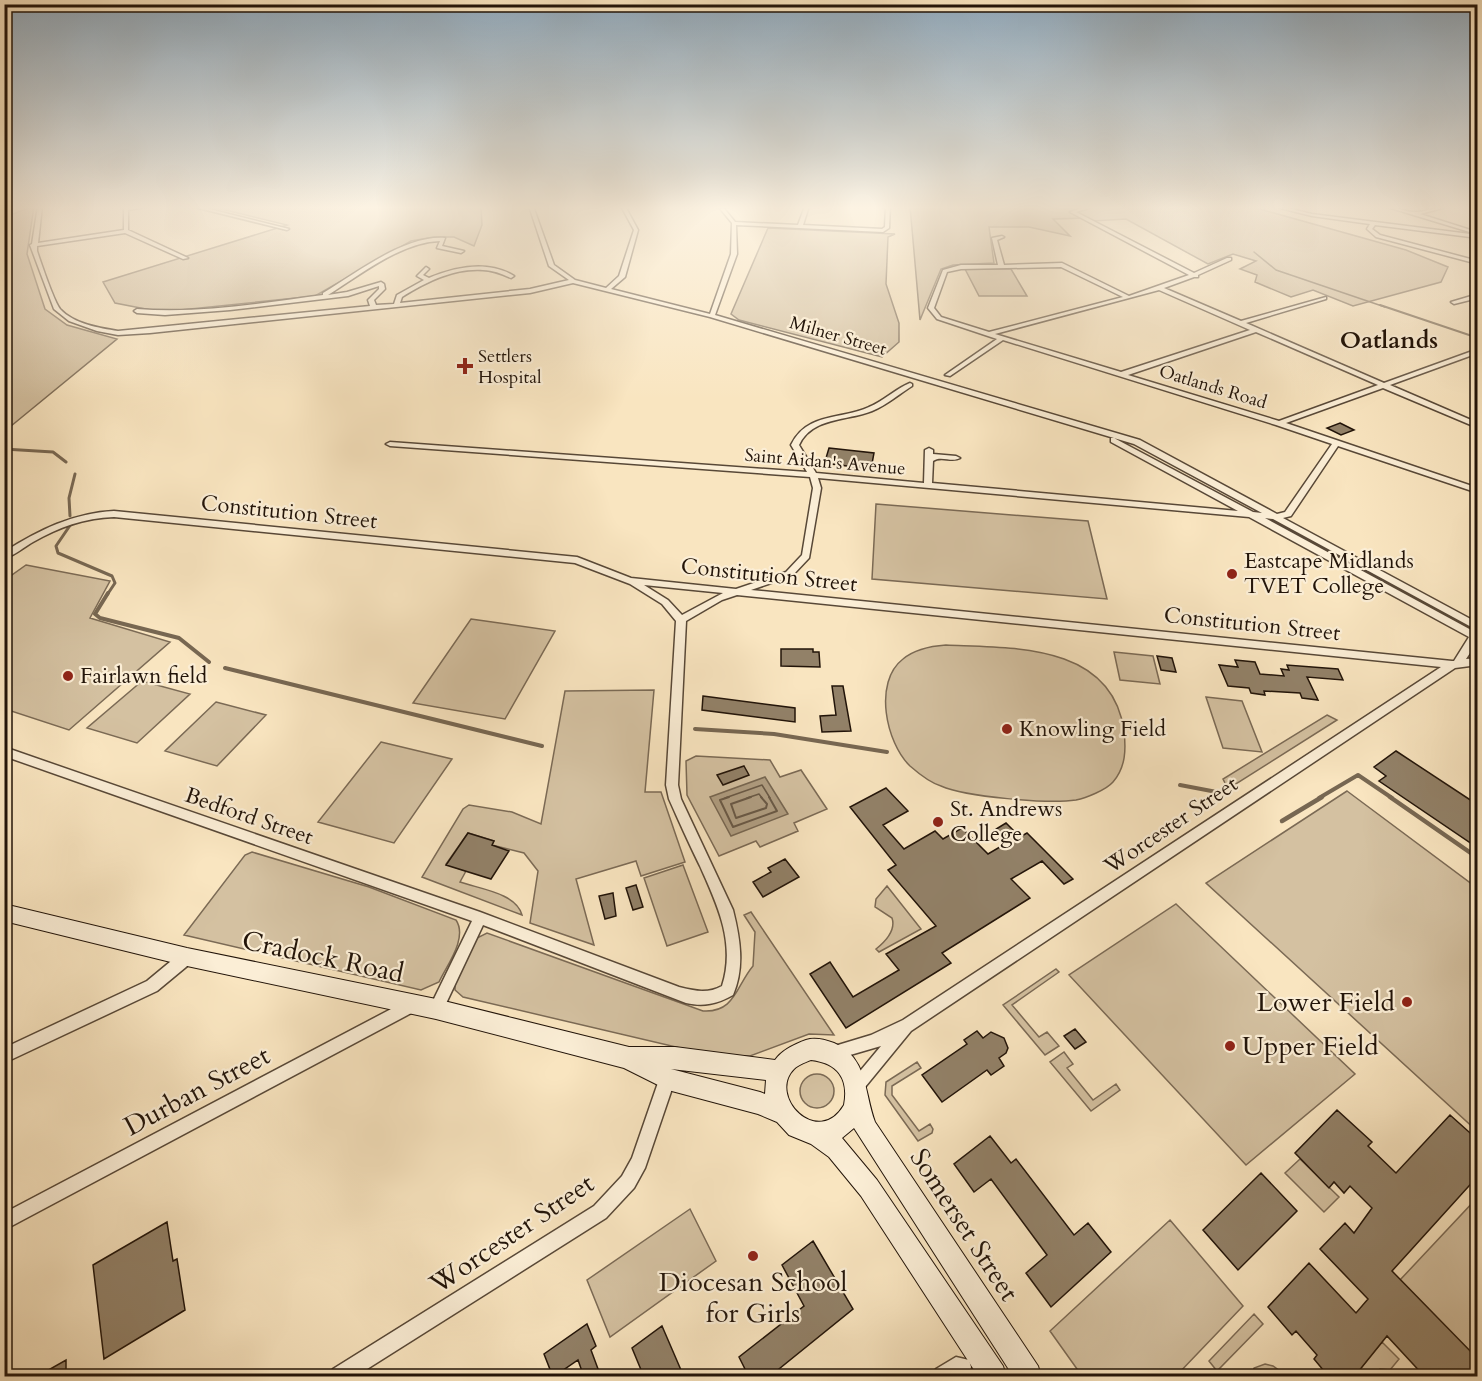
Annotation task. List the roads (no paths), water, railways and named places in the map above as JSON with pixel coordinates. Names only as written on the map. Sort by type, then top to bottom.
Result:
[{"type":"main road","name":"Cradock Road","points":[[5,913],[187,957],[436,1009],[540,1038],[629,1058],[675,1058],[726,1067],[780,1071]]},
{"type":"main road","points":[[833,1053],[810,1049],[798,1052],[787,1060],[776,1084],[776,1099],[782,1113],[792,1124],[805,1132],[833,1132],[844,1125],[852,1114],[856,1094]]},
{"type":"main road","name":"Somerset Street","points":[[833,1053],[845,1063],[866,1129],[1028,1377]]},
{"type":"main road","name":"Cradock Road","points":[[629,1058],[668,1079],[760,1103],[782,1113]]},
{"type":"main road","points":[[815,1133],[837,1149],[868,1188],[993,1377]]},
{"type":"street","points":[[42,270],[52,300],[62,315],[110,332],[150,331],[530,291],[573,281]]},
{"type":"street","points":[[319,298],[367,270]]},
{"type":"street","points":[[425,270],[420,276],[427,279]]},
{"type":"street","points":[[397,305],[399,296],[427,279],[467,270]]},
{"type":"street","points":[[496,270],[511,276]]},
{"type":"street","points":[[558,270],[573,281]]},
{"type":"street","points":[[608,289],[622,277],[624,270]]},
{"type":"street","points":[[712,316],[730,270]]},
{"type":"street","name":"Oatlands Road","points":[[950,270],[945,272],[931,308],[939,318],[1279,423],[1478,491]]},
{"type":"street","points":[[1073,270],[1127,297]]},
{"type":"street","points":[[1185,270],[1196,276]]},
{"type":"street","points":[[989,334],[1161,289],[1207,270]]},
{"type":"street","name":"Milner Street","points":[[573,281],[712,316],[1151,448],[1277,517],[1476,633]]},
{"type":"street","points":[[137,311],[165,313],[319,298],[352,294],[381,284],[382,289],[371,300],[374,308]]},
{"type":"street","points":[[1161,289],[1478,426]]},
{"type":"street","points":[[1454,302],[1478,296]]},
{"type":"street","points":[[1241,323],[1324,298]]},
{"type":"street","points":[[1119,375],[1256,330]]},
{"type":"street","points":[[948,375],[1002,338]]},
{"type":"street","points":[[1279,423],[1478,351]]},
{"type":"street","points":[[630,581],[665,602],[681,620],[719,598],[789,574],[806,556],[817,488],[813,476],[795,445],[801,431],[870,409],[910,385]]},
{"type":"street","name":"Milner Street","points":[[1091,429],[1476,633]]},
{"type":"street","points":[[1277,517],[1288,514],[1337,442]]},
{"type":"street","name":"Saint Aidan's Avenue","points":[[390,444],[813,476],[1277,517]]},
{"type":"street","points":[[928,486],[929,450]]},
{"type":"street","points":[[928,460],[935,456],[956,458]]},
{"type":"street","name":"Constitution Street","points":[[7,552],[50,529],[85,516],[133,516],[578,560],[630,581],[1456,664]]},
{"type":"street","name":"Bedford Street","points":[[4,751],[480,918],[699,999],[713,1000],[728,990],[734,964],[731,927],[726,910],[675,799],[672,785],[681,620]]},
{"type":"street","name":"Worcester Street","points":[[833,1053],[873,1042],[908,1025],[1456,664],[1476,633]]},
{"type":"street","points":[[1456,664],[1478,661]]},
{"type":"street","points":[[436,1009],[480,918]]},
{"type":"street","points":[[4,1056],[152,986],[187,957]]},
{"type":"street","name":"Durban Street","points":[[4,1222],[413,1005]]},
{"type":"street","name":"Worcester Street","points":[[856,1094],[908,1025]]},
{"type":"street","name":"Worcester Street","points":[[340,1377],[600,1212],[628,1182],[639,1162],[675,1058]]},
{"type":"street","points":[[943,1377],[956,1366],[962,1367]]},
{"type":"water","points":[[765,777],[788,814],[731,836],[710,797]]},
{"type":"waterway","points":[[1277,270],[1385,307]]},
{"type":"waterway","points":[[1380,305],[1478,338]]},
{"type":"waterway","points":[[4,449],[53,452],[66,462]]},
{"type":"waterway","points":[[70,516],[69,498],[75,474]]},
{"type":"waterway","points":[[71,524],[56,546],[58,553],[112,576],[115,583],[107,595]]},
{"type":"waterway","points":[[108,593],[95,614],[100,618],[179,638],[209,662]]},
{"type":"waterway","points":[[225,668],[542,746]]},
{"type":"waterway","points":[[695,729],[774,734],[887,752]]},
{"type":"waterway","points":[[1319,798],[1358,775],[1392,798]]},
{"type":"waterway","points":[[1180,785],[1222,793]]},
{"type":"waterway","points":[[1282,821],[1322,797]]},
{"type":"waterway","points":[[1390,797],[1478,858]]},
{"type":"place","name":"Settlers Hospital","points":[[465,366]]},
{"type":"place","name":"Eastcape Midlands TVET College","points":[[1232,574]]},
{"type":"place","name":"Fairlawn field","points":[[68,676]]},
{"type":"place","name":"Knowling Field","points":[[1007,729]]},
{"type":"place","name":"St. Andrews College","points":[[938,822]]},
{"type":"place","name":"Lower Field","points":[[1407,1002]]},
{"type":"place","name":"Upper Field","points":[[1230,1046]]},
{"type":"place","name":"Diocesan School for Girls","points":[[753,1256]]},
{"type":"district","name":"Oatlands","points":[[1389,340]]}]
